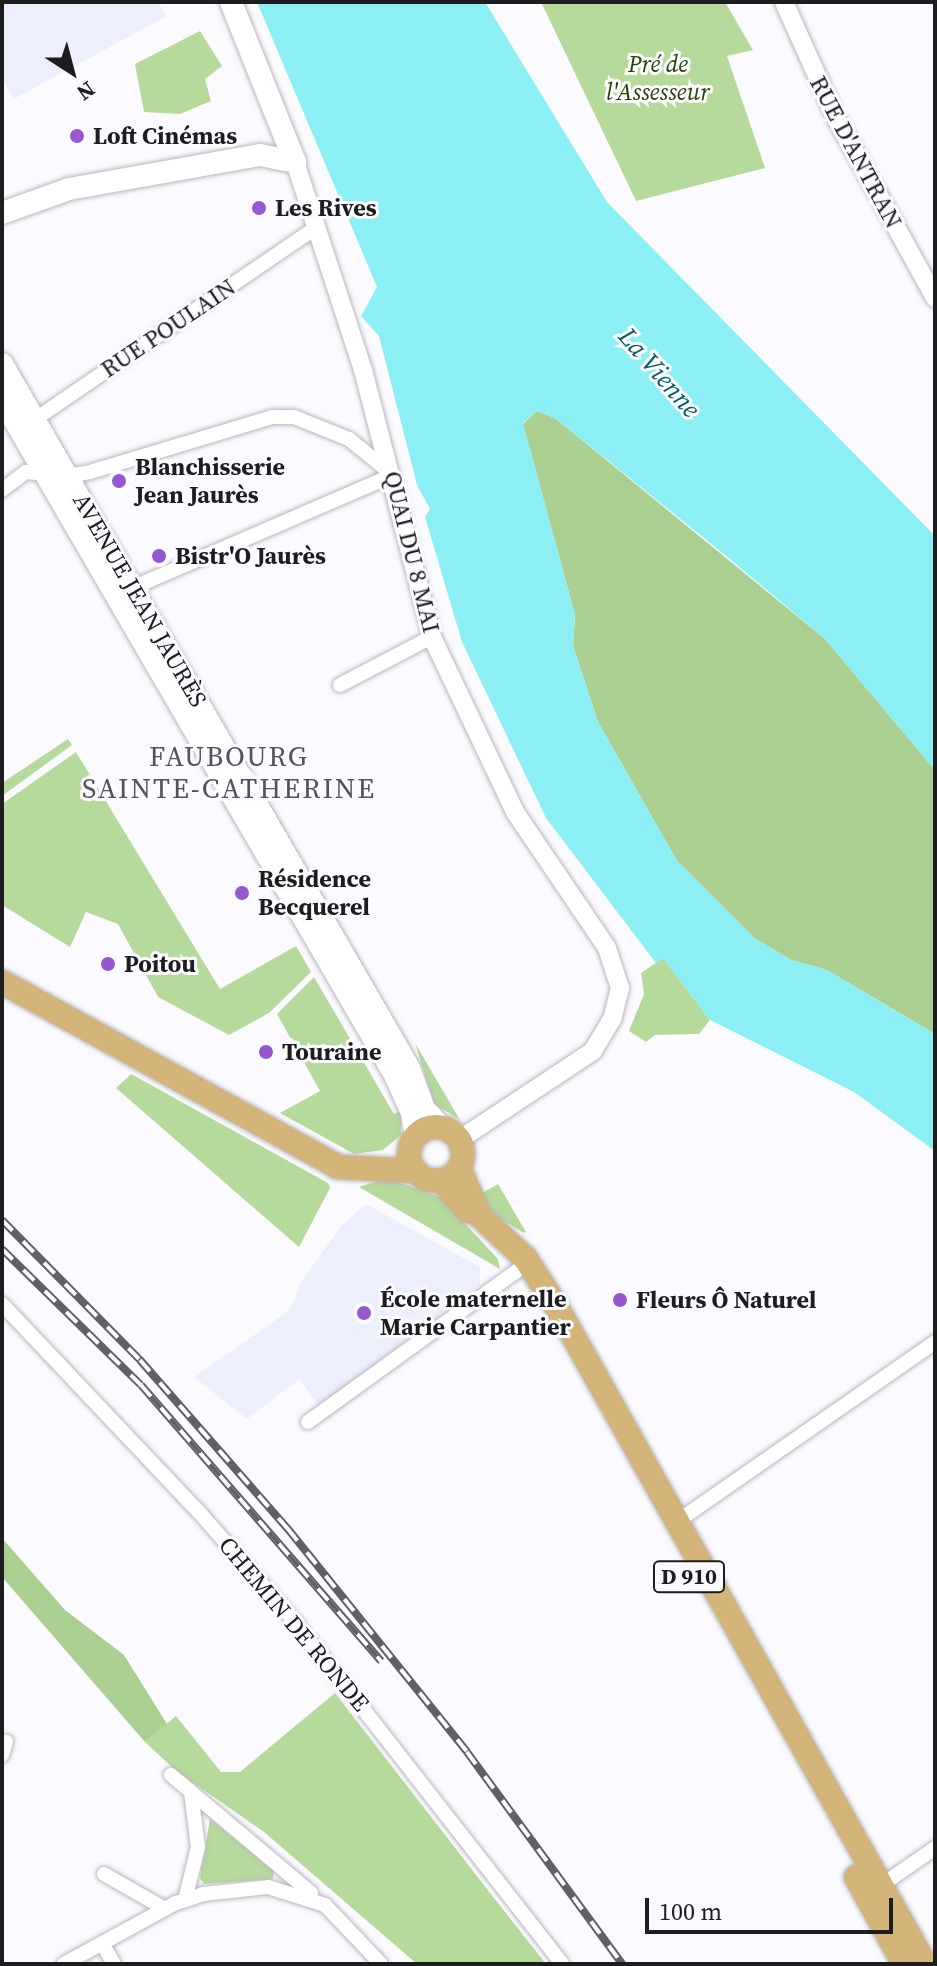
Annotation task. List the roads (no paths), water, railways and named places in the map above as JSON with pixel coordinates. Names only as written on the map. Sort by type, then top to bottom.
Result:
[{"type":"main road","points":[[231,2],[295,162]]},
{"type":"main road","points":[[2,213],[69,189],[260,155],[295,162]]},
{"type":"main road","name":"AVENUE JEAN JAURÈS","points":[[2,364],[27,424],[403,1090],[414,1152]]},
{"type":"main road","name":"AVENUE JEAN JAURÈS","points":[[2,399],[27,424]]},
{"type":"main road","name":"AVENUE JEAN JAURÈS","points":[[58,475],[134,587],[409,1068],[424,1109],[450,1134]]},
{"type":"main road","points":[[2,982],[338,1167],[372,1167],[414,1152],[450,1134],[450,1174]]},
{"type":"main road","points":[[414,1152],[450,1174]]},
{"type":"main road","name":"D 910","points":[[450,1174],[487,1225],[524,1267],[675,1523],[872,1891],[904,1964]]},
{"type":"main road","name":"D 910","points":[[524,1267],[872,1891],[925,1964]]},
{"type":"street","name":"RUE D'ANTRAN","points":[[784,2],[835,116],[935,298]]},
{"type":"street","name":"QUAI DU 8 MAI","points":[[295,162],[393,475],[432,637],[515,812],[607,948],[620,988],[617,1003],[593,1051],[450,1134]]},
{"type":"street","name":"RUE POULAIN","points":[[27,424],[315,228]]},
{"type":"street","points":[[2,490],[26,472],[58,475],[272,417],[294,417],[349,439],[393,475],[134,587]]},
{"type":"street","points":[[340,685],[432,637]]},
{"type":"street","points":[[308,1422],[524,1267]]},
{"type":"street","name":"CHEMIN DE RONDE","points":[[2,1304],[198,1511],[304,1633],[562,1964]]},
{"type":"street","points":[[675,1523],[935,1342]]},
{"type":"street","points":[[171,1775],[325,1905],[381,1964]]},
{"type":"street","points":[[185,1900],[198,1847],[191,1791]]},
{"type":"street","points":[[872,1891],[935,1848]]},
{"type":"street","points":[[104,1874],[165,1909]]},
{"type":"street","points":[[64,1964],[185,1900],[268,1887],[325,1905]]},
{"type":"street","points":[[103,1945],[114,1964]]},
{"type":"water","name":"La Vienne","points":[[257,2],[485,2],[607,202],[935,536],[935,770],[825,639],[555,418],[537,411],[523,423],[575,615],[573,646],[598,722],[677,861],[754,938],[791,960],[827,970],[935,1034],[935,1151],[854,1092],[710,1020],[663,958],[656,963],[546,818],[462,642],[425,517],[430,509],[417,485],[379,336],[361,316],[377,287]]},
{"type":"railway","points":[[2,1220],[140,1360],[288,1529],[467,1752],[622,1964]]},
{"type":"railway","points":[[2,1249],[141,1385],[381,1661]]},
{"type":"place","name":"Loft Cinémas","points":[[77,136]]},
{"type":"place","name":"Les Rives","points":[[259,208]]},
{"type":"place","name":"Blanchisserie Jean Jaurès","points":[[119,481]]},
{"type":"place","name":"Bistr'O Jaurès","points":[[159,556]]},
{"type":"place","name":"Résidence Becquerel","points":[[242,893]]},
{"type":"place","name":"Poitou","points":[[108,964]]},
{"type":"place","name":"Touraine","points":[[266,1052]]},
{"type":"place","name":"Fleurs Ô Naturel","points":[[620,1300]]},
{"type":"place","name":"École maternelle Marie Carpantier","points":[[364,1313]]},
{"type":"district","name":"FAUBOURG SAINTE-CATHERINE","points":[[229,772]]},
{"type":"park label","name":"Pré de l'Assesseur","points":[[658,78]]}]
